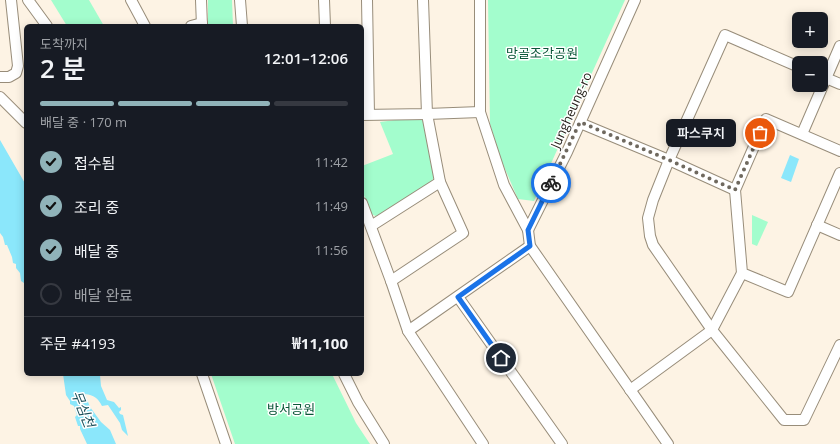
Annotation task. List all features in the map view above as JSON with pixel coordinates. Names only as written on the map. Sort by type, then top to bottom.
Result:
[{"type":"street","points":[[0,78],[9,77],[16,73],[18,66],[11,0]]},
{"type":"street","points":[[28,0],[46,24]]},
{"type":"street","points":[[131,0],[144,24]]},
{"type":"street","points":[[201,0],[202,24]]},
{"type":"street","points":[[240,0],[242,24]]},
{"type":"street","points":[[324,0],[325,24]]},
{"type":"street","points":[[367,0],[365,115],[480,112]]},
{"type":"street","points":[[391,281],[463,233],[440,182],[427,114],[424,0]]},
{"type":"street","points":[[480,0],[480,112],[504,185],[528,230],[530,246],[668,444]]},
{"type":"street","name":"Jungheung-ro","points":[[528,230],[567,152],[635,0]]},
{"type":"street","points":[[792,63],[725,35],[669,160],[653,200],[648,218],[650,236],[654,246],[712,330],[784,420],[804,420],[840,345]]},
{"type":"street","points":[[828,68],[840,46]]},
{"type":"street","points":[[828,79],[840,84]]},
{"type":"street","points":[[802,134],[817,92]]},
{"type":"street","points":[[0,97],[24,121]]},
{"type":"street","points":[[630,390],[712,330],[742,273],[735,190],[766,119],[840,151]]},
{"type":"street","points":[[580,122],[735,190]]},
{"type":"street","points":[[742,273],[788,292],[840,173]]},
{"type":"street","points":[[370,226],[440,182]]},
{"type":"street","points":[[364,209],[408,331],[483,444]]},
{"type":"street","points":[[817,225],[840,235]]},
{"type":"street","points":[[408,331],[530,246]]},
{"type":"street","points":[[458,297],[562,444]]},
{"type":"street","points":[[203,376],[226,444]]},
{"type":"street","points":[[345,376],[358,402],[384,444]]},
{"type":"green space","points":[[51,0],[89,0],[103,24],[66,24]]},
{"type":"green space","points":[[208,0],[232,0],[233,24],[208,24]]},
{"type":"green space","name":"망골조각공원","points":[[488,0],[625,0],[534,201],[518,199],[502,162],[490,124]]},
{"type":"green space","points":[[410,118],[421,119],[425,124],[435,174],[432,181],[378,217],[371,214],[364,195],[364,165],[393,154],[380,122]]},
{"type":"green space","points":[[752,215],[768,222],[757,246],[752,244]]},
{"type":"green space","name":"방서공원","points":[[212,376],[333,376],[356,423],[370,444],[235,444]]},
{"type":"water","points":[[0,140],[24,182],[24,283],[21,281],[20,273],[16,268],[16,264],[13,263],[7,245],[5,245],[3,237],[0,233]]},
{"type":"water","points":[[790,155],[799,159],[791,182],[781,178]]},
{"type":"water","name":"무심천","points":[[63,376],[100,376],[101,386],[107,400],[114,402],[119,408],[121,407],[119,412],[123,415],[128,436],[122,430],[120,423],[108,405],[102,406],[95,397],[85,394],[90,407],[101,422],[110,430],[116,444],[87,444],[80,426],[78,426],[74,406],[70,404],[70,401],[66,395]]},
{"type":"way so far","points":[[551,183],[580,122],[735,190],[760,133]]},
{"type":"place","name":"파스쿠치","points":[[760,133]]},
{"type":"route","points":[[501,358],[458,297],[530,246],[528,230],[551,183]]}]
